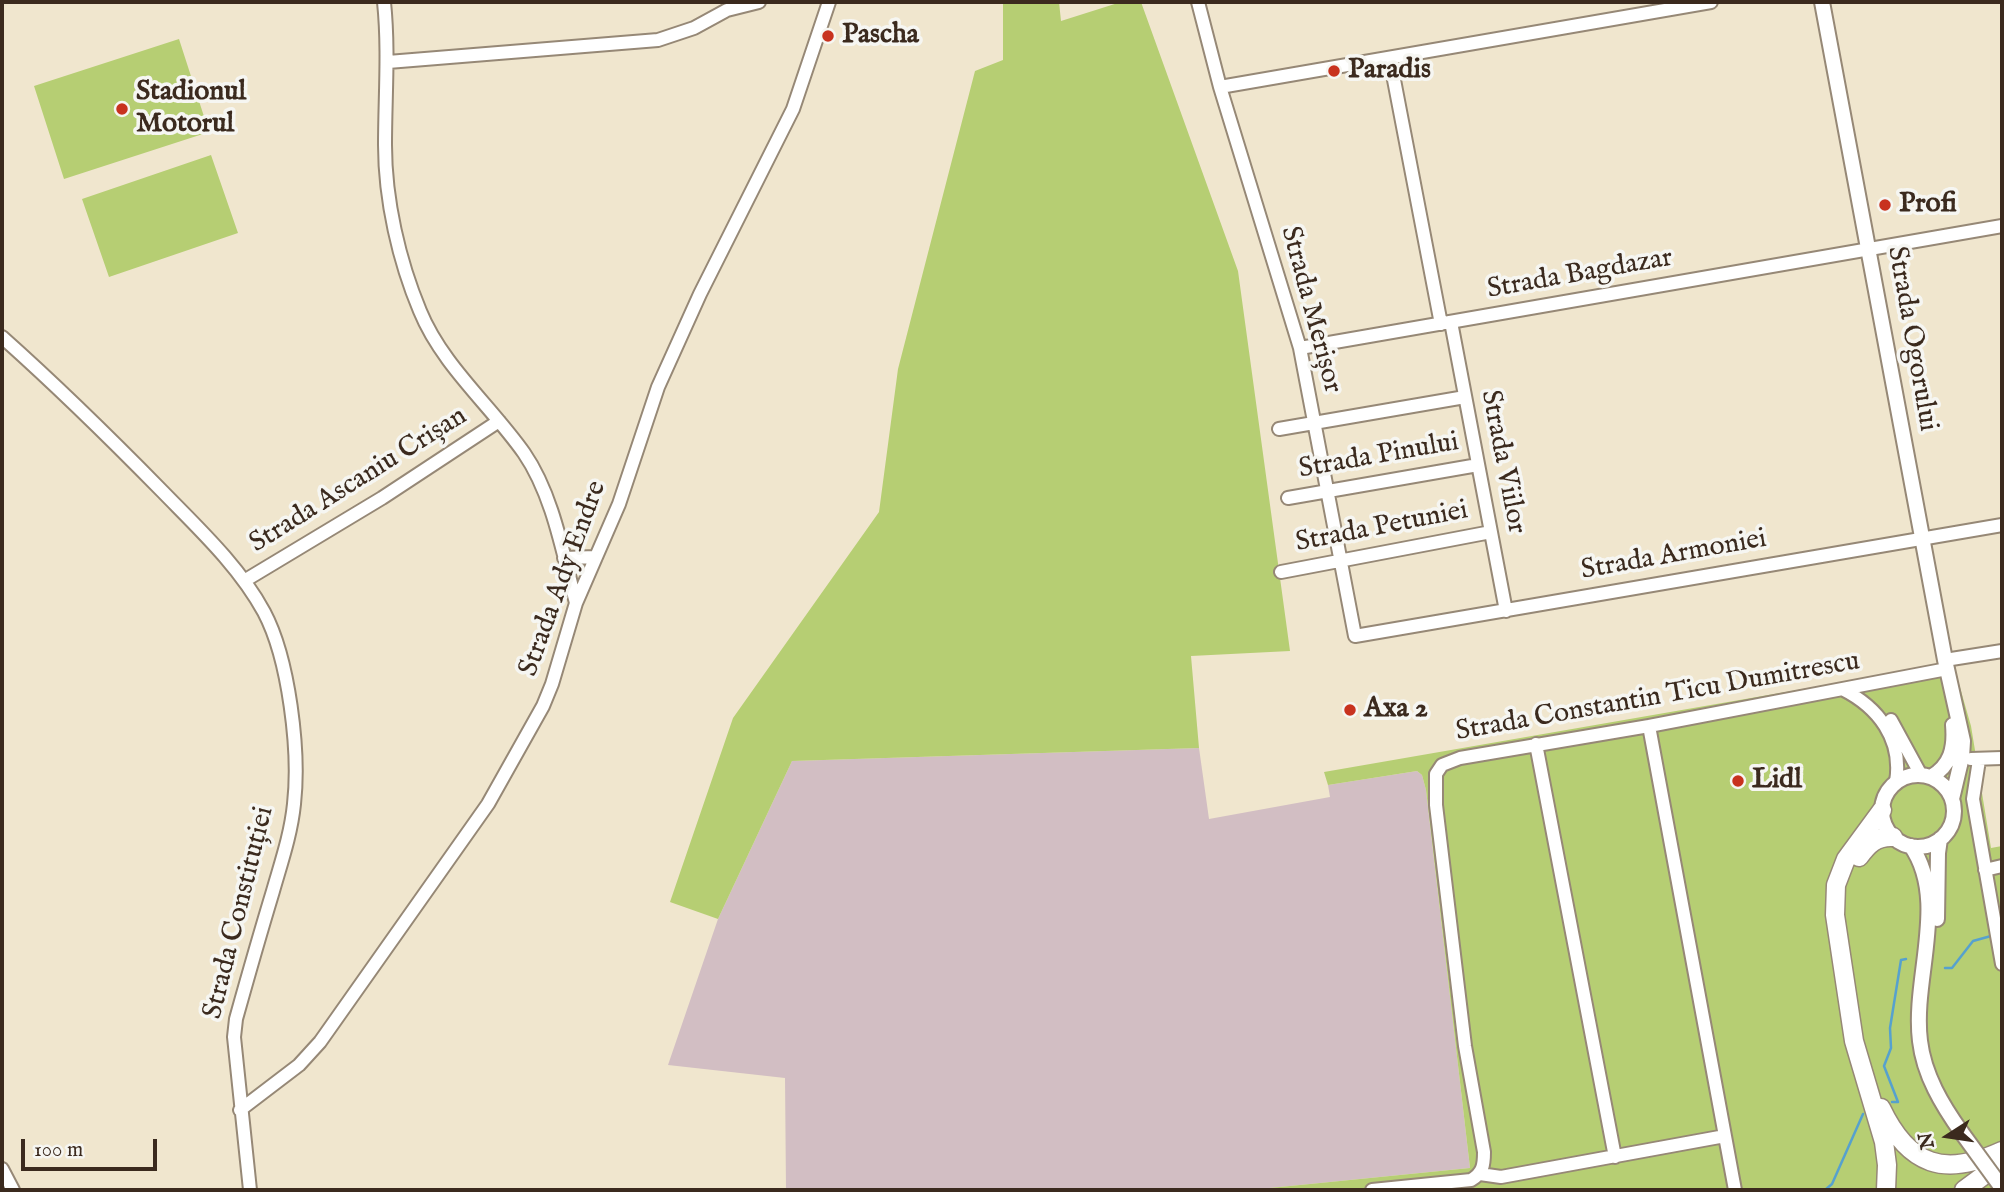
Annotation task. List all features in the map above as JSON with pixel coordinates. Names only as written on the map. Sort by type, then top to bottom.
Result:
[{"type":"highway","points":[[1882,810],[1846,859],[1836,885],[1835,915],[1854,1041],[1884,1142],[1886,1190]]},
{"type":"highway","points":[[1845,983],[1842,916],[1846,887],[1864,850],[1879,838],[1893,837]]},
{"type":"highway","points":[[1865,1073],[1883,1113],[1897,1135],[1913,1152],[1929,1161],[1961,1165],[2002,1151]]},
{"type":"highway","points":[[1965,1190],[2002,1162]]},
{"type":"highway","points":[[1990,1190],[2002,1181]]},
{"type":"main road","name":"Strada Ogorului","points":[[1822,2],[1922,538],[1949,662],[1954,742],[1947,765],[1926,776]]},
{"type":"main road","name":"Strada Ogorului","points":[[1950,685],[1964,741],[1952,799]]},
{"type":"main road","points":[[1908,776],[1926,776],[1941,783],[1952,799],[1954,807],[1951,825],[1940,839],[1926,846],[1911,846],[1893,837],[1884,824],[1884,797],[1896,782],[1908,776]]},
{"type":"main road","points":[[1921,989],[1937,923],[1940,839]]},
{"type":"main road","points":[[1911,846],[1920,862],[1928,892],[1929,922],[1921,974],[1919,1028],[1924,1060],[1935,1090],[2002,1188]]},
{"type":"street","points":[[384,2],[388,62],[385,147],[387,175],[391,209],[419,310],[435,342],[525,454],[548,503],[576,603]]},
{"type":"street","points":[[388,62],[658,40],[694,28],[727,10],[758,2]]},
{"type":"street","name":"Strada Ady Endre","points":[[240,1110],[294,1070],[320,1042],[488,804],[542,706],[552,684],[576,603],[623,492],[658,387],[700,295],[793,109],[829,2]]},
{"type":"street","name":"Strada Merișor","points":[[1198,2],[1220,87],[1300,348],[1355,636]]},
{"type":"street","points":[[1220,87],[1711,2]]},
{"type":"street","name":"Strada Viilor","points":[[1390,59],[1446,323],[1465,397],[1506,611]]},
{"type":"street","name":"Strada Bagdazar","points":[[1300,348],[2002,226]]},
{"type":"street","name":"Strada Constituției","points":[[2,337],[75,402],[201,532],[244,581],[264,613],[276,643],[290,713],[296,772],[294,806],[285,848],[236,1019],[234,1046],[250,1190]]},
{"type":"street","points":[[1279,429],[1465,397]]},
{"type":"street","name":"Strada Ascaniu Crișan","points":[[244,581],[382,498],[499,421]]},
{"type":"street","name":"Strada Pinului","points":[[1288,498],[1478,465]]},
{"type":"street","name":"Strada Armoniei","points":[[1355,636],[2002,525]]},
{"type":"street","name":"Strada Petuniei","points":[[1282,572],[1491,533]]},
{"type":"street","points":[[564,558],[596,557]]},
{"type":"street","name":"Strada Constantin Ticu Dumitrescu","points":[[1480,1174],[1484,1152],[1465,1046],[1436,805],[1434,780],[1438,769],[1447,762],[1536,744],[1649,726],[1842,689],[2002,650]]},
{"type":"street","points":[[1842,689],[1870,701],[1887,714],[1926,776]]},
{"type":"street","points":[[1859,698],[1881,718],[1889,732],[1898,764],[1896,782]]},
{"type":"street","points":[[1649,726],[1735,1190]]},
{"type":"street","points":[[1536,744],[1615,1157]]},
{"type":"street","points":[[1962,757],[1979,760],[2002,758]]},
{"type":"street","points":[[1979,760],[1973,799],[2002,964]]},
{"type":"street","points":[[1985,870],[2002,866]]},
{"type":"street","points":[[1372,1190],[1462,1182],[1480,1174],[1501,1177],[1725,1136]]},
{"type":"street","points":[[2,1168],[13,1190]]},
{"type":"shaded area","points":[[1199,748],[1209,819],[1330,797],[1328,785],[1417,771],[1422,775],[1426,790],[1470,1168],[1250,1190],[786,1190],[785,1078],[668,1065],[718,919],[792,761]]},
{"type":"green space","points":[[1003,2],[1059,2],[1061,21],[1121,2],[1141,2],[1238,271],[1290,651],[1191,656],[1199,748],[792,761],[718,919],[670,902],[733,718],[879,512],[898,369],[975,71],[1003,60]]},
{"type":"green space","name":"Stadionul Motorul","points":[[179,39],[209,132],[64,179],[34,86]]},
{"type":"green space","points":[[211,155],[238,233],[109,277],[82,199]]},
{"type":"green space","points":[[1953,663],[1971,726],[1991,848],[2002,846],[2002,1190],[1250,1190],[1470,1168],[1426,790],[1422,775],[1417,771],[1328,785],[1324,772]]},
{"type":"waterway","points":[[1945,968],[1952,968],[1973,941],[1991,936]]},
{"type":"waterway","points":[[1892,1102],[1898,1102],[1884,1066],[1891,1048],[1890,1028],[1901,960],[1906,959]]},
{"type":"waterway","points":[[1825,1190],[1832,1184],[1863,1114]]},
{"type":"place","name":"Pascha","points":[[828,36]]},
{"type":"place","name":"Paradis","points":[[1334,71]]},
{"type":"place","name":"Stadionul Motorul","points":[[122,109]]},
{"type":"place","name":"Profi","points":[[1885,205]]},
{"type":"place","name":"Axa 2","points":[[1350,710]]},
{"type":"place","name":"Lidl","points":[[1738,781]]}]
